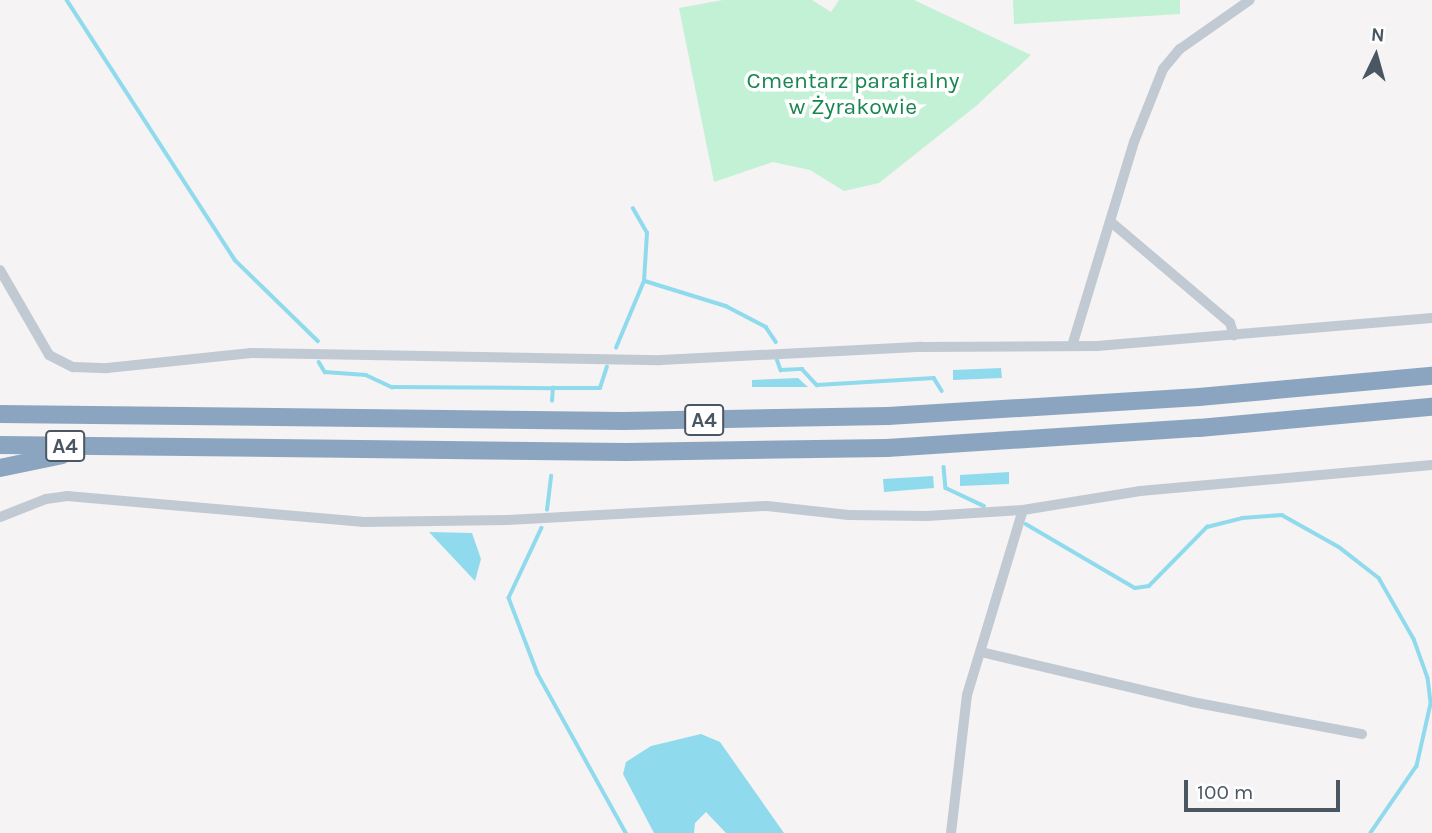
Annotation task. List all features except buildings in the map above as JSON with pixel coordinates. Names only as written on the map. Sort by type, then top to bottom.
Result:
[{"type":"highway","name":"A4","points":[[0,414],[651,420],[888,416],[1053,407],[1432,376]]},
{"type":"highway","name":"A4","points":[[0,446],[626,452],[887,447],[1044,438],[1432,407]]},
{"type":"highway","points":[[0,467],[129,447]]},
{"type":"street","points":[[1072,346],[1134,142],[1163,69],[1180,49],[1250,0]]},
{"type":"street","points":[[1111,222],[1230,323],[1234,335]]},
{"type":"street","points":[[0,270],[38,341],[57,361],[74,367],[140,367],[251,353],[661,360],[922,346],[1072,346],[1432,318]]},
{"type":"street","points":[[0,517],[46,499],[67,496],[148,500],[193,508],[362,522],[507,520],[767,506],[849,515],[1023,510],[1140,491],[1432,465]]},
{"type":"street","points":[[951,833],[959,737],[1023,510]]},
{"type":"street","points":[[981,652],[1192,702],[1362,734]]},
{"type":"green space","name":"Cmentarz parafialny w Żyrakowie","points":[[723,0],[812,0],[831,12],[839,0],[914,0],[1031,55],[976,106],[879,183],[844,191],[810,170],[773,162],[714,182],[679,8]]},
{"type":"green space","points":[[1013,0],[1180,0],[1180,14],[1014,24]]},
{"type":"water","points":[[1001,368],[1002,378],[953,380],[953,370]]},
{"type":"water","points":[[798,378],[808,387],[752,387],[752,380]]},
{"type":"water","points":[[1009,472],[1009,484],[960,486],[960,475]]},
{"type":"water","points":[[933,476],[934,488],[884,492],[883,479]]},
{"type":"water","points":[[429,532],[472,533],[481,559],[475,581]]},
{"type":"water","points":[[701,734],[720,742],[784,833],[726,833],[706,812],[695,823],[694,833],[654,833],[623,774],[626,762],[651,746]]},
{"type":"waterway","points":[[67,0],[235,260],[318,341]]},
{"type":"waterway","points":[[616,348],[644,281],[647,233],[633,209]]},
{"type":"waterway","points":[[645,281],[726,306],[766,327],[776,342]]},
{"type":"waterway","points":[[777,359],[781,370],[802,369],[817,385],[934,378],[942,391]]},
{"type":"waterway","points":[[319,362],[325,372],[366,375],[392,387],[553,388]]},
{"type":"waterway","points":[[552,401],[553,388],[600,388],[607,367]]},
{"type":"waterway","points":[[944,467],[946,488],[984,506]]},
{"type":"waterway","points":[[547,510],[551,476]]},
{"type":"waterway","points":[[1026,524],[1135,588],[1149,586],[1207,527],[1242,518],[1282,515],[1339,547],[1379,578],[1414,639],[1428,678],[1431,704],[1417,766],[1371,833]]},
{"type":"waterway","points":[[542,528],[509,598],[538,674],[626,833]]}]
